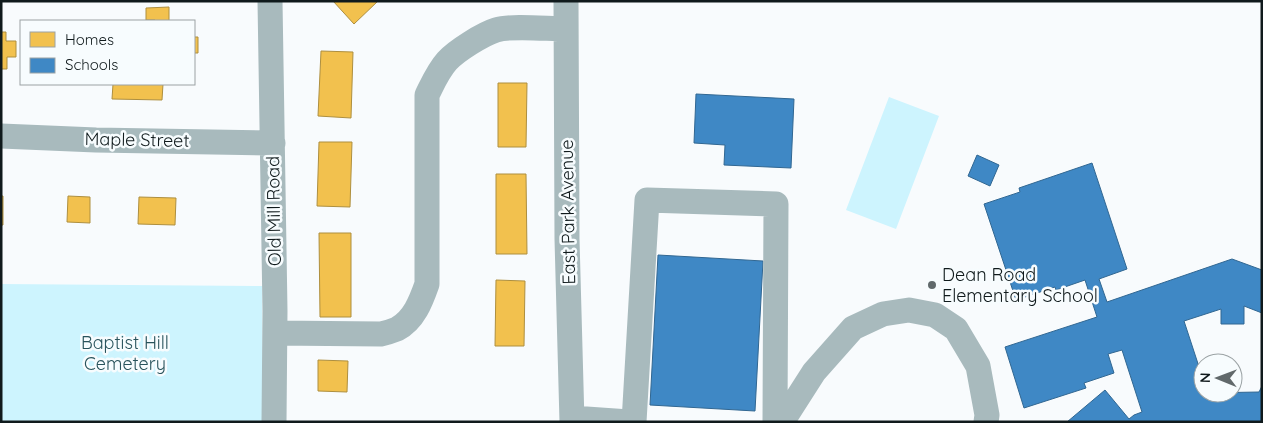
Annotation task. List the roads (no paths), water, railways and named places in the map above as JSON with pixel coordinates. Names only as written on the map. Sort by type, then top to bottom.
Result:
[{"type":"street","name":"Old Mill Road","points":[[270,1],[275,333],[274,422]]},
{"type":"street","name":"East Park Avenue","points":[[566,1],[567,239],[572,420]]},
{"type":"street","points":[[275,333],[381,334],[406,323],[414,314],[427,284],[427,95],[435,78],[448,60],[476,39],[497,30],[516,28],[566,29]]},
{"type":"street","name":"Maple Street","points":[[1,136],[96,140],[272,143]]},
{"type":"street","points":[[634,422],[647,200],[776,204],[775,422]]},
{"type":"street","points":[[782,422],[814,372],[853,328],[883,314],[909,310],[935,315],[956,329],[978,366],[986,422]]},
{"type":"street","points":[[572,420],[629,422]]},
{"type":"place","name":"Dean Road Elementary School","points":[[932,285]]},
{"type":"park label","name":"Baptist Hill Cemetery","points":[[125,353]]}]
